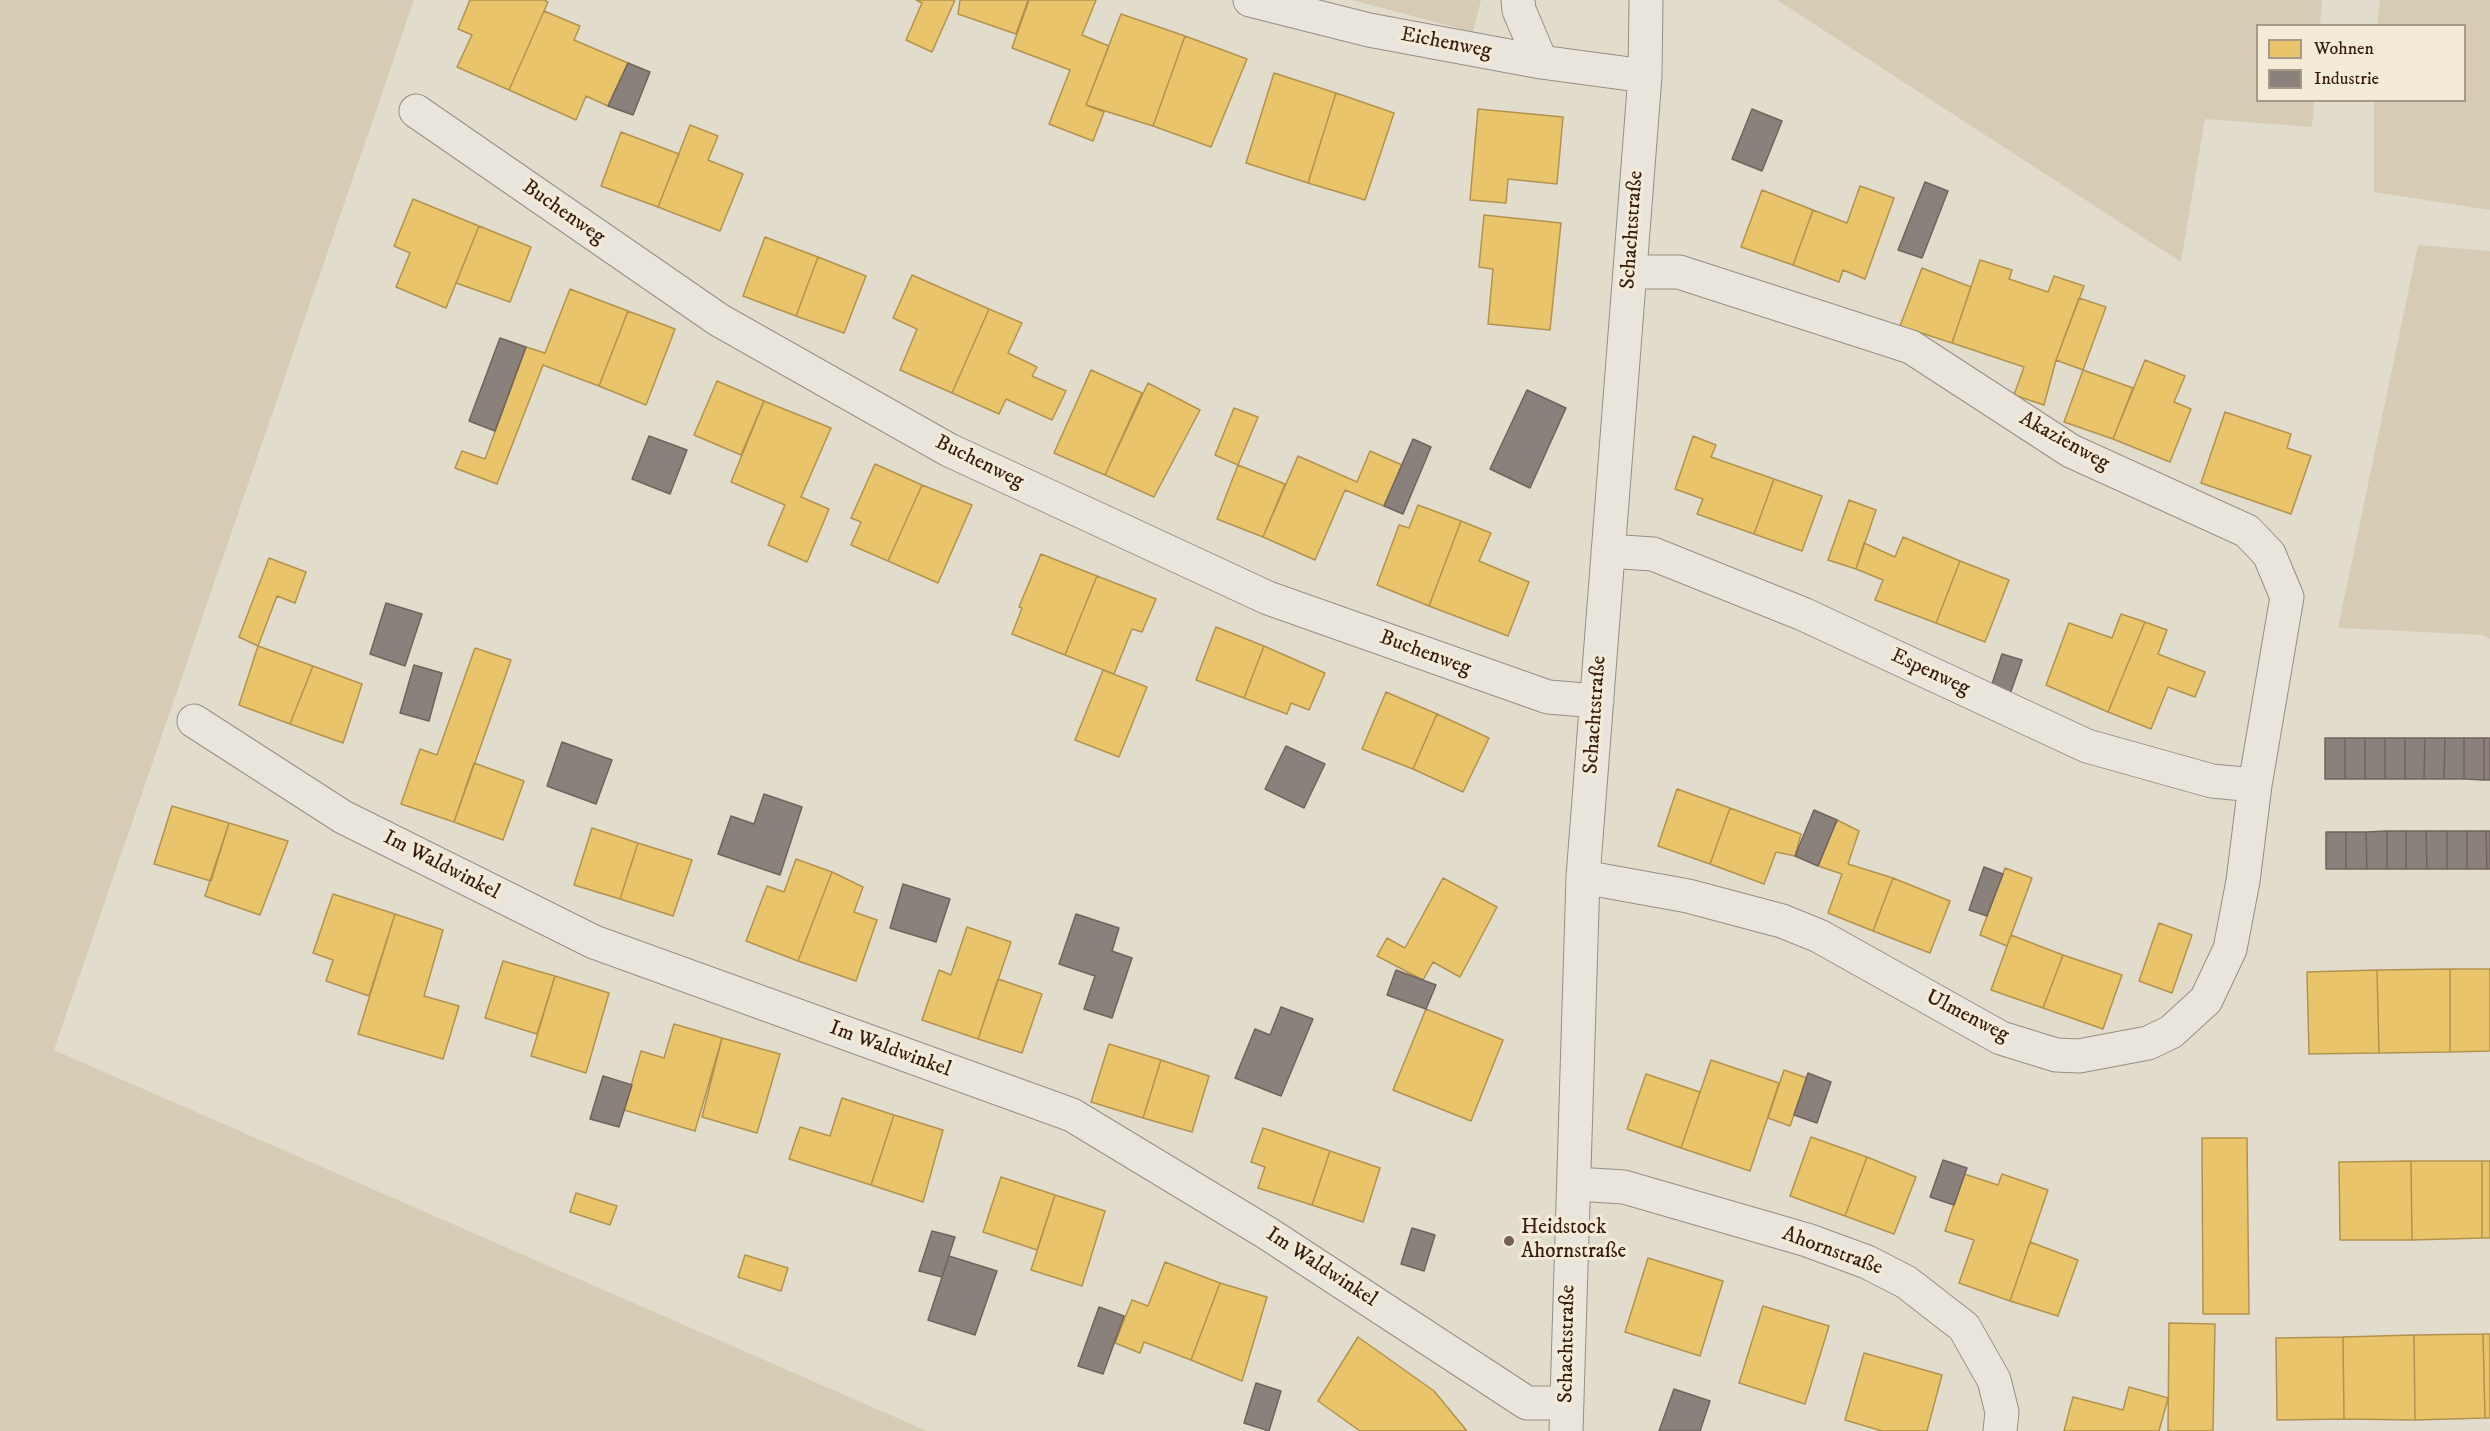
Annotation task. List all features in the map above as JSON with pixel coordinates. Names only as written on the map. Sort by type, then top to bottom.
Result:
[{"type":"street","name":"Eichenweg","points":[[1250,0],[1369,30],[1541,62],[1645,76]]},
{"type":"street","points":[[1518,0],[1519,10],[1541,62]]},
{"type":"street","name":"Schachtstraße","points":[[1567,1417],[1571,1257],[1576,1184],[1583,877],[1645,76],[1646,0]]},
{"type":"street","name":"Buchenweg","points":[[416,111],[719,320],[949,450],[1268,598],[1548,698],[1597,701]]},
{"type":"street","name":"Akazienweg","points":[[1630,272],[1679,272],[1911,347],[2071,451],[2247,531],[2269,554],[2287,597],[2256,785]]},
{"type":"street","name":"Espenweg","points":[[1608,551],[1653,554],[1803,614],[2087,746],[2212,780],[2256,785]]},
{"type":"street","name":"Im Waldwinkel","points":[[194,721],[343,817],[594,942],[1072,1115],[1267,1233],[1527,1403],[1567,1417]]},
{"type":"street","name":"Ulmenweg","points":[[1583,877],[1688,896],[1782,921],[1819,936],[2001,1038],[2056,1055],[2079,1056],[2148,1043],[2170,1032],[2205,1000],[2230,949],[2243,881],[2256,785]]},
{"type":"street","name":"Ahornstraße","points":[[1576,1184],[1624,1187],[1807,1240],[1867,1262],[1906,1282],[1964,1327],[1994,1380],[2002,1412],[2000,1431]]},
{"type":"shaded area","points":[[0,0],[414,0],[54,1050],[927,1431],[0,1431]]},
{"type":"shaded area","points":[[1352,0],[1481,0],[1473,32]]},
{"type":"shaded area","points":[[1777,0],[2322,0],[2320,24],[2256,24],[2256,102],[2314,102],[2312,127],[2205,119],[2181,262]]},
{"type":"shaded area","points":[[2380,0],[2490,0],[2490,210],[2374,192],[2374,102],[2466,102],[2466,24],[2377,24]]},
{"type":"shaded area","points":[[2418,245],[2490,251],[2490,639],[2483,635],[2338,628]]},
{"type":"building: Wohnen","points":[[470,0],[544,0],[548,2],[509,90],[457,67],[472,35],[458,29]]},
{"type":"building: Wohnen","points":[[916,0],[955,0],[932,52],[906,40],[922,3]]},
{"type":"building: Wohnen","points":[[960,0],[1028,0],[1016,34],[958,14]]},
{"type":"building: Wohnen","points":[[1029,0],[1096,0],[1082,35],[1109,46],[1086,105],[1104,112],[1093,141],[1049,124],[1070,70],[1012,48]]},
{"type":"building: Wohnen","points":[[544,11],[580,26],[574,40],[628,63],[608,106],[586,96],[576,120],[509,90]]},
{"type":"building: Wohnen","points":[[1121,14],[1185,36],[1153,126],[1086,105]]},
{"type":"building: Wohnen","points":[[1185,36],[1247,59],[1211,147],[1153,126]]},
{"type":"building: Wohnen","points":[[1274,73],[1336,93],[1308,183],[1246,163]]},
{"type":"building: Wohnen","points":[[1336,93],[1394,113],[1365,200],[1308,183]]},
{"type":"building: Wohnen","points":[[1478,109],[1563,117],[1557,184],[1508,179],[1506,203],[1470,200]]},
{"type":"building: Wohnen","points":[[690,125],[718,136],[708,160],[743,174],[720,231],[658,207]]},
{"type":"building: Wohnen","points":[[621,132],[679,154],[658,207],[601,186]]},
{"type":"building: Wohnen","points":[[1860,186],[1894,198],[1865,279],[1843,270],[1839,282],[1793,265],[1813,210],[1847,223]]},
{"type":"building: Wohnen","points":[[1762,190],[1813,210],[1793,265],[1741,247]]},
{"type":"building: Wohnen","points":[[413,199],[479,226],[446,308],[396,287],[410,253],[394,246]]},
{"type":"building: Wohnen","points":[[1484,215],[1561,223],[1550,330],[1488,324],[1493,269],[1479,267]]},
{"type":"building: Wohnen","points":[[479,226],[531,247],[510,302],[456,283]]},
{"type":"building: Wohnen","points":[[765,237],[818,257],[796,316],[743,296]]},
{"type":"building: Wohnen","points":[[818,257],[866,276],[844,333],[796,316]]},
{"type":"building: Wohnen","points":[[1980,260],[2012,270],[2009,279],[2048,292],[2054,276],[2084,286],[2056,360],[2044,405],[2014,395],[2024,367],[1952,343]]},
{"type":"building: Wohnen","points":[[1922,268],[1971,287],[1952,343],[1900,326]]},
{"type":"building: Wohnen","points":[[912,275],[989,309],[952,393],[900,370],[917,329],[893,318]]},
{"type":"building: Wohnen","points":[[570,289],[628,311],[599,386],[543,365],[497,484],[455,468],[462,451],[485,459],[526,347],[545,353]]},
{"type":"building: Wohnen","points":[[2079,298],[2106,307],[2083,370],[2056,360]]},
{"type":"building: Wohnen","points":[[989,309],[1022,323],[1008,353],[1037,367],[1032,376],[1066,391],[1052,420],[1006,399],[999,414],[952,393]]},
{"type":"building: Wohnen","points":[[628,311],[675,329],[646,405],[599,386]]},
{"type":"building: Wohnen","points":[[2145,360],[2185,376],[2174,402],[2191,409],[2170,462],[2113,439]]},
{"type":"building: Wohnen","points":[[1091,370],[1142,393],[1105,475],[1054,453]]},
{"type":"building: Wohnen","points":[[2083,370],[2133,388],[2113,439],[2064,422]]},
{"type":"building: Wohnen","points":[[717,381],[764,401],[741,455],[694,435]]},
{"type":"building: Wohnen","points":[[1148,383],[1200,410],[1154,497],[1105,475]]},
{"type":"building: Wohnen","points":[[764,401],[831,428],[801,497],[829,509],[807,562],[768,545],[785,505],[731,482]]},
{"type":"building: Wohnen","points":[[1234,408],[1258,417],[1238,465],[1215,455]]},
{"type":"building: Wohnen","points":[[2225,412],[2291,434],[2287,448],[2311,456],[2291,514],[2201,483]]},
{"type":"building: Wohnen","points":[[1693,436],[1716,445],[1711,457],[1774,479],[1754,534],[1697,514],[1703,499],[1675,489]]},
{"type":"building: Wohnen","points":[[1370,451],[1402,465],[1384,506],[1345,490],[1315,560],[1263,537],[1298,456],[1357,482]]},
{"type":"building: Wohnen","points":[[875,464],[922,485],[888,561],[851,545],[861,522],[851,518]]},
{"type":"building: Wohnen","points":[[1238,465],[1285,484],[1263,537],[1217,519]]},
{"type":"building: Wohnen","points":[[1774,479],[1822,496],[1802,551],[1754,534]]},
{"type":"building: Wohnen","points":[[922,485],[972,505],[938,583],[888,561]]},
{"type":"building: Wohnen","points":[[1849,500],[1876,510],[1856,569],[1828,560]]},
{"type":"building: Wohnen","points":[[1418,505],[1461,521],[1429,606],[1377,585],[1399,525],[1409,528]]},
{"type":"building: Wohnen","points":[[1461,521],[1491,533],[1479,561],[1529,582],[1508,636],[1429,606]]},
{"type":"building: Wohnen","points":[[1903,537],[1960,561],[1936,623],[1875,600],[1883,580],[1856,569],[1864,543],[1895,557]]},
{"type":"building: Wohnen","points":[[1041,554],[1097,576],[1065,655],[1012,634],[1022,608],[1019,607]]},
{"type":"building: Wohnen","points":[[269,558],[306,572],[295,603],[277,596],[258,646],[239,637]]},
{"type":"building: Wohnen","points":[[1960,561],[2009,580],[1985,642],[1936,623]]},
{"type":"building: Wohnen","points":[[1097,576],[1156,599],[1142,632],[1132,629],[1114,674],[1065,655]]},
{"type":"building: Wohnen","points":[[2121,614],[2145,622],[2108,712],[2046,685],[2069,623],[2112,638]]},
{"type":"building: Wohnen","points":[[2145,622],[2167,630],[2158,654],[2205,672],[2195,697],[2168,687],[2151,729],[2108,712]]},
{"type":"building: Wohnen","points":[[1216,627],[1264,646],[1244,698],[1196,680]]},
{"type":"building: Wohnen","points":[[258,646],[313,666],[290,724],[239,705]]},
{"type":"building: Wohnen","points":[[1264,646],[1325,673],[1309,710],[1291,703],[1287,714],[1244,698]]},
{"type":"building: Wohnen","points":[[475,648],[511,660],[454,822],[401,804],[420,749],[437,755]]},
{"type":"building: Wohnen","points":[[313,666],[362,684],[343,743],[290,724]]},
{"type":"building: Wohnen","points":[[1103,670],[1147,687],[1119,757],[1075,740]]},
{"type":"building: Wohnen","points":[[1386,692],[1437,714],[1413,769],[1362,749]]},
{"type":"building: Wohnen","points":[[1437,714],[1489,738],[1463,792],[1413,769]]},
{"type":"building: Wohnen","points":[[474,763],[524,781],[503,840],[454,822]]},
{"type":"building: Wohnen","points":[[1677,789],[1730,808],[1710,864],[1658,846]]},
{"type":"building: Wohnen","points":[[172,806],[229,823],[211,881],[154,864]]},
{"type":"building: Wohnen","points":[[1730,808],[1801,834],[1795,856],[1776,852],[1764,884],[1710,864]]},
{"type":"building: Wohnen","points":[[1837,820],[1859,831],[1848,864],[1893,878],[1873,931],[1828,913],[1842,874],[1818,866]]},
{"type":"building: Wohnen","points":[[229,823],[288,841],[260,915],[205,896]]},
{"type":"building: Wohnen","points":[[592,828],[638,843],[620,899],[574,885]]},
{"type":"building: Wohnen","points":[[638,843],[692,860],[673,916],[620,899]]},
{"type":"building: Wohnen","points":[[796,859],[832,872],[798,961],[746,941],[767,886],[784,892]]},
{"type":"building: Wohnen","points":[[2005,868],[2032,878],[2007,946],[1980,935]]},
{"type":"building: Wohnen","points":[[832,872],[863,887],[854,912],[877,920],[856,981],[798,961]]},
{"type":"building: Wohnen","points":[[1443,878],[1497,907],[1460,977],[1433,962],[1423,980],[1377,956],[1387,938],[1405,948]]},
{"type":"building: Wohnen","points":[[1893,878],[1950,901],[1930,953],[1873,931]]},
{"type":"building: Wohnen","points":[[333,894],[395,914],[369,996],[326,981],[333,960],[313,953]]},
{"type":"building: Wohnen","points":[[395,914],[443,930],[424,996],[459,1006],[443,1059],[358,1034]]},
{"type":"building: Wohnen","points":[[2159,923],[2192,935],[2172,993],[2139,981]]},
{"type":"building: Wohnen","points":[[967,927],[1011,942],[978,1039],[922,1020],[939,970],[951,975]]},
{"type":"building: Wohnen","points":[[2011,935],[2063,955],[2043,1008],[1991,990]]},
{"type":"building: Wohnen","points":[[2063,955],[2122,975],[2103,1029],[2043,1008]]},
{"type":"building: Wohnen","points":[[503,961],[555,976],[537,1034],[485,1018]]},
{"type":"building: Wohnen","points":[[2450,969],[2490,969],[2490,1051],[2450,1052]]},
{"type":"building: Wohnen","points":[[2450,969],[2450,1052],[2379,1053],[2377,970]]},
{"type":"building: Wohnen","points":[[2377,970],[2379,1053],[2309,1054],[2307,972]]},
{"type":"building: Wohnen","points":[[555,976],[609,993],[586,1073],[531,1056]]},
{"type":"building: Wohnen","points":[[998,979],[1042,994],[1022,1053],[978,1039]]},
{"type":"building: Wohnen","points":[[1426,1009],[1503,1040],[1471,1121],[1393,1090]]},
{"type":"building: Wohnen","points":[[674,1024],[722,1038],[695,1131],[624,1110],[641,1051],[664,1058]]},
{"type":"building: Wohnen","points":[[722,1038],[780,1054],[757,1133],[702,1117]]},
{"type":"building: Wohnen","points":[[1109,1044],[1161,1060],[1143,1118],[1091,1102]]},
{"type":"building: Wohnen","points":[[1161,1060],[1209,1076],[1192,1132],[1143,1118]]},
{"type":"building: Wohnen","points":[[1711,1060],[1779,1083],[1750,1171],[1681,1148]]},
{"type":"building: Wohnen","points":[[1784,1070],[1807,1078],[1790,1126],[1768,1118]]},
{"type":"building: Wohnen","points":[[1646,1074],[1700,1092],[1681,1148],[1627,1129]]},
{"type":"building: Wohnen","points":[[842,1098],[894,1115],[871,1185],[789,1159],[800,1127],[830,1136]]},
{"type":"building: Wohnen","points":[[894,1115],[943,1130],[923,1202],[871,1185]]},
{"type":"building: Wohnen","points":[[1263,1128],[1330,1151],[1312,1205],[1258,1188],[1265,1167],[1251,1162]]},
{"type":"building: Wohnen","points":[[1811,1137],[1867,1157],[1845,1216],[1790,1196]]},
{"type":"building: Wohnen","points":[[2202,1138],[2247,1138],[2249,1314],[2203,1314]]},
{"type":"building: Wohnen","points":[[1330,1151],[1380,1168],[1363,1222],[1312,1205]]},
{"type":"building: Wohnen","points":[[1867,1157],[1916,1177],[1894,1234],[1845,1216]]},
{"type":"building: Wohnen","points":[[2411,1161],[2482,1161],[2482,1238],[2412,1240]]},
{"type":"building: Wohnen","points":[[2411,1161],[2412,1240],[2340,1240],[2339,1162]]},
{"type":"building: Wohnen","points":[[2482,1161],[2490,1161],[2490,1238],[2482,1238]]},
{"type":"building: Wohnen","points":[[1964,1174],[1998,1185],[2002,1174],[2048,1190],[2010,1301],[1959,1283],[1974,1240],[1945,1231]]},
{"type":"building: Wohnen","points":[[1001,1177],[1055,1195],[1037,1250],[983,1232]]},
{"type":"building: Wohnen","points":[[576,1193],[617,1206],[610,1225],[570,1212]]},
{"type":"building: Wohnen","points":[[1055,1195],[1105,1211],[1082,1286],[1031,1270]]},
{"type":"building: Wohnen","points":[[2030,1242],[2078,1260],[2058,1316],[2010,1301]]},
{"type":"building: Wohnen","points":[[745,1255],[788,1268],[781,1291],[738,1277]]},
{"type":"building: Wohnen","points":[[1648,1258],[1723,1281],[1700,1356],[1625,1332]]},
{"type":"building: Wohnen","points":[[1165,1262],[1220,1283],[1191,1360],[1144,1342],[1140,1353],[1115,1343],[1132,1300],[1148,1306]]},
{"type":"building: Wohnen","points":[[1220,1283],[1267,1297],[1242,1381],[1191,1360]]},
{"type":"building: Wohnen","points":[[1763,1306],[1829,1326],[1805,1404],[1739,1383]]},
{"type":"building: Wohnen","points":[[2169,1323],[2215,1324],[2213,1431],[2168,1431]]},
{"type":"building: Wohnen","points":[[2483,1334],[2490,1334],[2490,1418],[2485,1418]]},
{"type":"building: Wohnen","points":[[2483,1334],[2485,1418],[2415,1420],[2414,1335]]},
{"type":"building: Wohnen","points":[[2414,1335],[2415,1420],[2344,1419],[2343,1337]]},
{"type":"building: Wohnen","points":[[1358,1337],[1434,1391],[1467,1431],[1360,1431],[1318,1401]]},
{"type":"building: Wohnen","points":[[2343,1337],[2344,1419],[2277,1420],[2276,1338]]},
{"type":"building: Wohnen","points":[[1864,1353],[1942,1375],[1927,1431],[1882,1431],[1845,1420]]},
{"type":"building: Wohnen","points":[[2129,1387],[2168,1398],[2159,1431],[2064,1431],[2073,1397],[2123,1410]]},
{"type":"building: Industrie","points":[[628,63],[650,72],[633,115],[608,106]]},
{"type":"building: Industrie","points":[[1752,109],[1782,121],[1762,171],[1732,159]]},
{"type":"building: Industrie","points":[[1925,182],[1948,191],[1922,258],[1898,250]]},
{"type":"building: Industrie","points":[[500,338],[526,347],[495,431],[469,421]]},
{"type":"building: Industrie","points":[[1527,390],[1566,408],[1530,488],[1490,469]]},
{"type":"building: Industrie","points":[[649,436],[687,450],[670,494],[632,479]]},
{"type":"building: Industrie","points":[[1413,439],[1431,447],[1403,514],[1384,506]]},
{"type":"building: Industrie","points":[[386,603],[422,614],[405,666],[370,654]]},
{"type":"building: Industrie","points":[[2002,654],[2022,660],[2008,700],[1989,693]]},
{"type":"building: Industrie","points":[[414,665],[442,673],[429,721],[400,713]]},
{"type":"building: Industrie","points":[[2325,738],[2345,738],[2345,779],[2325,779]]},
{"type":"building: Industrie","points":[[2345,738],[2365,738],[2365,779],[2345,779]]},
{"type":"building: Industrie","points":[[2365,738],[2385,738],[2385,779],[2365,779]]},
{"type":"building: Industrie","points":[[2385,738],[2405,738],[2405,779],[2385,779]]},
{"type":"building: Industrie","points":[[2405,738],[2425,738],[2424,779],[2405,779]]},
{"type":"building: Industrie","points":[[2425,738],[2445,738],[2444,779],[2424,779]]},
{"type":"building: Industrie","points":[[2445,738],[2464,738],[2464,779],[2444,779]]},
{"type":"building: Industrie","points":[[2464,738],[2484,738],[2484,780],[2464,779]]},
{"type":"building: Industrie","points":[[2484,738],[2490,738],[2490,780],[2484,780]]},
{"type":"building: Industrie","points":[[562,742],[612,760],[596,804],[547,786]]},
{"type":"building: Industrie","points":[[1286,746],[1325,764],[1304,808],[1265,789]]},
{"type":"building: Industrie","points":[[764,794],[802,807],[780,875],[718,854],[731,816],[754,824]]},
{"type":"building: Industrie","points":[[1814,810],[1837,820],[1818,866],[1795,856]]},
{"type":"building: Industrie","points":[[2387,831],[2406,831],[2406,869],[2387,869]]},
{"type":"building: Industrie","points":[[2387,831],[2387,869],[2367,869],[2366,832]]},
{"type":"building: Industrie","points":[[2406,831],[2426,831],[2427,869],[2406,869]]},
{"type":"building: Industrie","points":[[2426,831],[2447,831],[2447,869],[2427,869]]},
{"type":"building: Industrie","points":[[2447,831],[2467,831],[2467,869],[2447,869]]},
{"type":"building: Industrie","points":[[2467,831],[2486,831],[2487,869],[2467,869]]},
{"type":"building: Industrie","points":[[2486,831],[2490,831],[2490,869],[2487,869]]},
{"type":"building: Industrie","points":[[2326,832],[2346,832],[2346,869],[2326,869]]},
{"type":"building: Industrie","points":[[2346,832],[2366,832],[2367,869],[2346,869]]},
{"type":"building: Industrie","points":[[1984,867],[2003,874],[1987,916],[1969,910]]},
{"type":"building: Industrie","points":[[903,884],[950,899],[936,942],[890,928]]},
{"type":"building: Industrie","points":[[1076,914],[1119,928],[1112,951],[1132,958],[1112,1018],[1084,1009],[1095,976],[1059,964]]},
{"type":"building: Industrie","points":[[1396,970],[1436,985],[1426,1009],[1387,995]]},
{"type":"building: Industrie","points":[[1281,1007],[1313,1019],[1281,1096],[1235,1078],[1255,1029],[1270,1035]]},
{"type":"building: Industrie","points":[[1808,1073],[1831,1082],[1817,1123],[1794,1115]]},
{"type":"building: Industrie","points":[[603,1076],[632,1085],[619,1127],[590,1119]]},
{"type":"building: Industrie","points":[[1943,1160],[1967,1168],[1954,1205],[1930,1197]]},
{"type":"building: Industrie","points":[[1412,1228],[1435,1235],[1424,1271],[1401,1264]]},
{"type":"building: Industrie","points":[[932,1231],[955,1237],[942,1277],[919,1271]]},
{"type":"building: Industrie","points":[[949,1256],[997,1271],[975,1335],[928,1320]]},
{"type":"building: Industrie","points":[[1099,1307],[1124,1316],[1103,1374],[1078,1366]]},
{"type":"building: Industrie","points":[[1256,1383],[1281,1391],[1269,1431],[1244,1423]]},
{"type":"building: Industrie","points":[[1674,1389],[1710,1401],[1700,1431],[1659,1431]]},
{"type":"place","name":"Heidstock Ahornstraße","points":[[1509,1241]]}]
